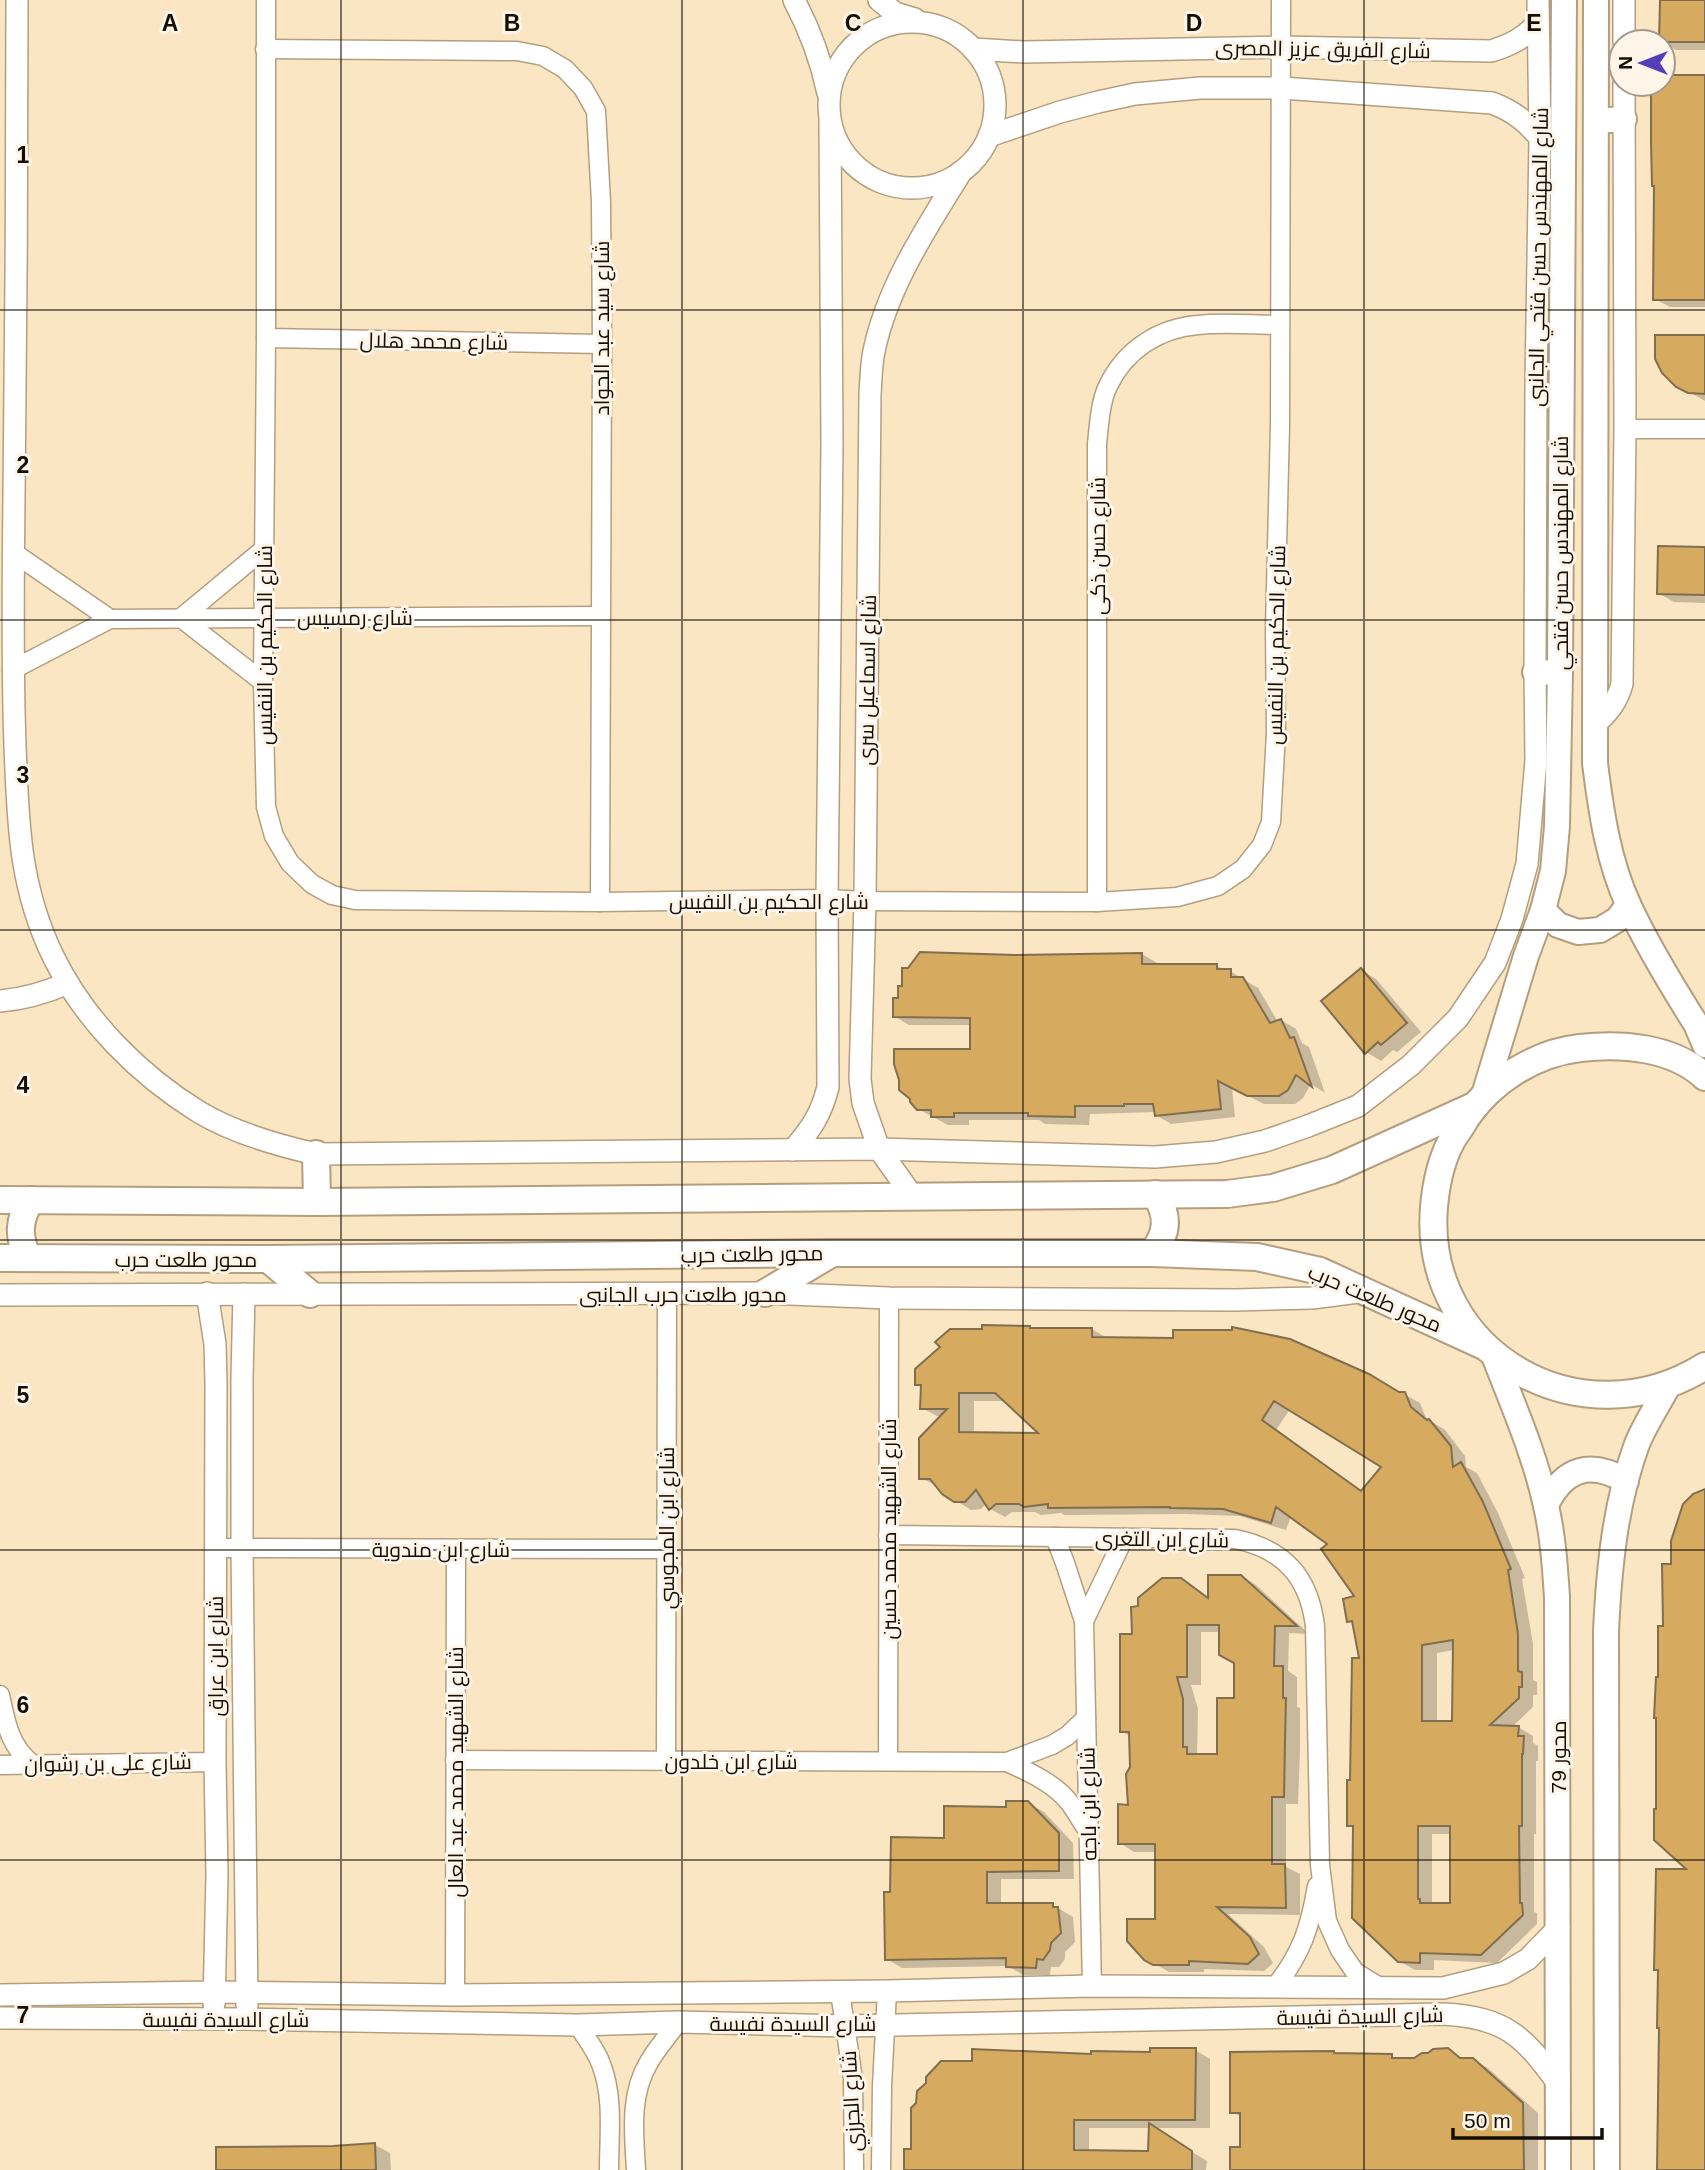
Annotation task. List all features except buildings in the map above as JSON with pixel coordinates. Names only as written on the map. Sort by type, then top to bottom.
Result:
[{"type":"main road","name":"شارع المهندس حسن فتحي","points":[[1480,1100],[1543,909],[1552,871],[1557,826],[1560,673],[1548,382],[1564,0]]},
{"type":"main road","name":"شارع المهندس حسن فتحي","points":[[1596,0],[1595,763],[1601,811],[1612,858],[1628,905],[1696,1024],[1705,1045]]},
{"type":"main road","points":[[1595,121],[1624,119]]},
{"type":"main road","points":[[1535,672],[1560,673]]},
{"type":"main road","points":[[1543,909],[1558,925],[1578,932],[1600,930],[1618,919],[1628,905]]},
{"type":"main road","points":[[0,1200],[317,1202],[1227,1194],[1273,1188],[1332,1170],[1480,1100],[1521,1068],[1563,1050],[1608,1044],[1653,1050],[1695,1068],[1705,1077]]},
{"type":"main road","points":[[1480,1100],[1451,1142],[1436,1184],[1433,1228],[1440,1272],[1458,1313],[1490,1350],[1524,1375],[1558,1389],[1595,1396],[1632,1395],[1668,1386],[1705,1366]]},
{"type":"main road","points":[[316,1154],[317,1202]]},
{"type":"main road","points":[[1152,1253],[1161,1243],[1166,1217],[1155,1194]]},
{"type":"main road","points":[[28,1258],[22,1247],[20,1222],[31,1200]]},
{"type":"main road","points":[[765,1293],[831,1253]]},
{"type":"main road","name":"محور طلعت حرب","points":[[0,1258],[268,1259],[831,1253],[1152,1253],[1257,1257],[1321,1271],[1490,1350]]},
{"type":"main road","points":[[268,1259],[310,1294]]},
{"type":"main road","name":"محور 79","points":[[1490,1350],[1534,1464],[1546,1505],[1557,1597],[1558,2170]]},
{"type":"main road","points":[[1607,2170],[1608,1585],[1614,1532],[1638,1441],[1668,1386]]},
{"type":"main road","points":[[1546,1505],[1555,1487],[1570,1474],[1589,1468],[1609,1471],[1626,1481]]},
{"type":"street","points":[[17,0],[8,213],[12,670],[18,826],[24,869],[34,907],[53,955],[68,983],[104,1033],[139,1067],[201,1113],[276,1145],[316,1154],[880,1149]]},
{"type":"street","name":"شارع الحكيم بن النفيس","points":[[266,0],[263,682],[266,807],[274,836],[290,863],[312,884],[332,895],[373,902],[827,899],[1097,902],[1177,897],[1218,886],[1243,869],[1262,845],[1271,822],[1276,733],[1281,0]]},
{"type":"street","points":[[794,0],[807,24],[823,69],[831,122],[839,144],[853,164],[872,178],[894,187],[917,188],[941,183],[961,172],[989,136],[995,113],[993,90],[986,68],[974,49],[953,31],[895,13],[879,0]]},
{"type":"street","name":"شارع المهندس حسن فتحي الجانبى","points":[[880,1149],[1142,1157],[1216,1152],[1265,1142],[1358,1106],[1410,1065],[1458,1018],[1495,963],[1512,919],[1527,864],[1536,760],[1535,672],[1548,382],[1538,0]]},
{"type":"street","points":[[1624,0],[1624,28]]},
{"type":"street","points":[[829,99],[834,75],[846,55],[863,38],[884,27],[907,22],[931,24]]},
{"type":"street","name":"شارع الفريق عزيز المصرى","points":[[974,49],[1024,52],[1280,47],[1491,51],[1509,46],[1525,36],[1538,23]]},
{"type":"street","name":"شارع سيد عبد الجواد","points":[[265,50],[517,51],[543,56],[565,69],[583,88],[596,111],[601,202],[602,344],[600,902]]},
{"type":"street","name":"شارع الفريق عزيز المصرى","points":[[989,136],[1060,112],[1135,94],[1200,88],[1282,88],[1492,103],[1511,110],[1527,122],[1540,138]]},
{"type":"street","points":[[1594,725],[1613,706],[1622,684],[1625,429],[1624,98]]},
{"type":"street","name":"شارع اسماعيل سرى","points":[[793,1150],[812,1127],[822,1108],[828,1087],[831,122]]},
{"type":"street","name":"شارع اسماعيل سرى","points":[[913,1197],[880,1149],[863,1103],[860,1079],[865,901],[870,394],[874,353],[884,312],[906,262],[961,172]]},
{"type":"street","name":"شارع حسن ذكى","points":[[1097,902],[1097,444],[1107,388],[1120,365],[1143,344],[1164,332],[1197,325],[1279,325]]},
{"type":"street","name":"شارع محمد هلال","points":[[266,338],[602,344]]},
{"type":"street","points":[[1625,429],[1705,429]]},
{"type":"street","points":[[263,682],[181,618],[264,549]]},
{"type":"street","points":[[13,553],[110,619]]},
{"type":"street","name":"شارع رمسيس","points":[[12,670],[110,619],[600,616]]},
{"type":"street","points":[[0,1001],[45,993],[68,983]]},
{"type":"street","name":"محور طلعت حرب الجانبى","points":[[0,1295],[765,1293],[889,1298],[1236,1300],[1312,1298],[1366,1290]]},
{"type":"street","name":"شارع ابن عراق","points":[[207,1293],[215,1344],[216,1384],[217,1875],[216,1992],[213,2019]]},
{"type":"street","name":"شارع ابن عراق","points":[[244,1294],[242,1548],[247,2019]]},
{"type":"street","name":"شارع ابن المجوسي","points":[[666,1760],[667,1295]]},
{"type":"street","name":"شارع الشهيد محمد حسين","points":[[888,1761],[889,1298]]},
{"type":"street","name":"شارع ابن التغرى","points":[[888,1535],[1235,1539],[1270,1550],[1285,1561],[1307,1590],[1313,1608],[1320,1865],[1327,1921],[1340,1950],[1355,1972],[1381,1988]]},
{"type":"street","name":"شارع ابن باجه","points":[[1055,1537],[1084,1621],[1092,1986]]},
{"type":"street","name":"شارع ابن باجه","points":[[1084,1621],[1124,1538]]},
{"type":"street","name":"شارع ابن مندوية","points":[[216,1548],[666,1549]]},
{"type":"street","name":"شارع الشهيد محمد عبد العال","points":[[455,1995],[456,1549]]},
{"type":"street","points":[[0,1695],[13,1742],[20,1754],[32,1765]]},
{"type":"street","name":"شارع ابن خلدون","points":[[455,1760],[1007,1762],[1060,1741],[1086,1718]]},
{"type":"street","name":"شارع على بن رشوان","points":[[0,1765],[215,1762]]},
{"type":"street","name":"شارع ابن خلدون","points":[[1007,1762],[1051,1786],[1068,1801],[1088,1832]]},
{"type":"street","name":"شارع ابن التغرى","points":[[1276,1986],[1299,1951],[1311,1921],[1320,1865]]},
{"type":"street","name":"شارع السيدة نفيسة","points":[[0,1995],[216,1992],[455,1995],[840,1992],[1092,1986],[1443,1988],[1504,1973],[1528,1959],[1559,1927]]},
{"type":"street","points":[[1443,1988],[1443,2014]]},
{"type":"street","name":"شارع الجرزي","points":[[881,2170],[887,1991]]},
{"type":"street","name":"شارع الجرزي","points":[[840,1992],[855,2106],[854,2170]]},
{"type":"street","name":"شارع السيدة نفيسة","points":[[0,2018],[578,2025],[678,2022],[845,2026],[1468,2015],[1492,2022],[1521,2038],[1537,2054],[1559,2084]]},
{"type":"street","points":[[636,2170],[634,2104],[639,2083],[648,2063],[678,2022]]},
{"type":"street","points":[[578,2025],[600,2060],[606,2078],[609,2096],[609,2170]]}]
